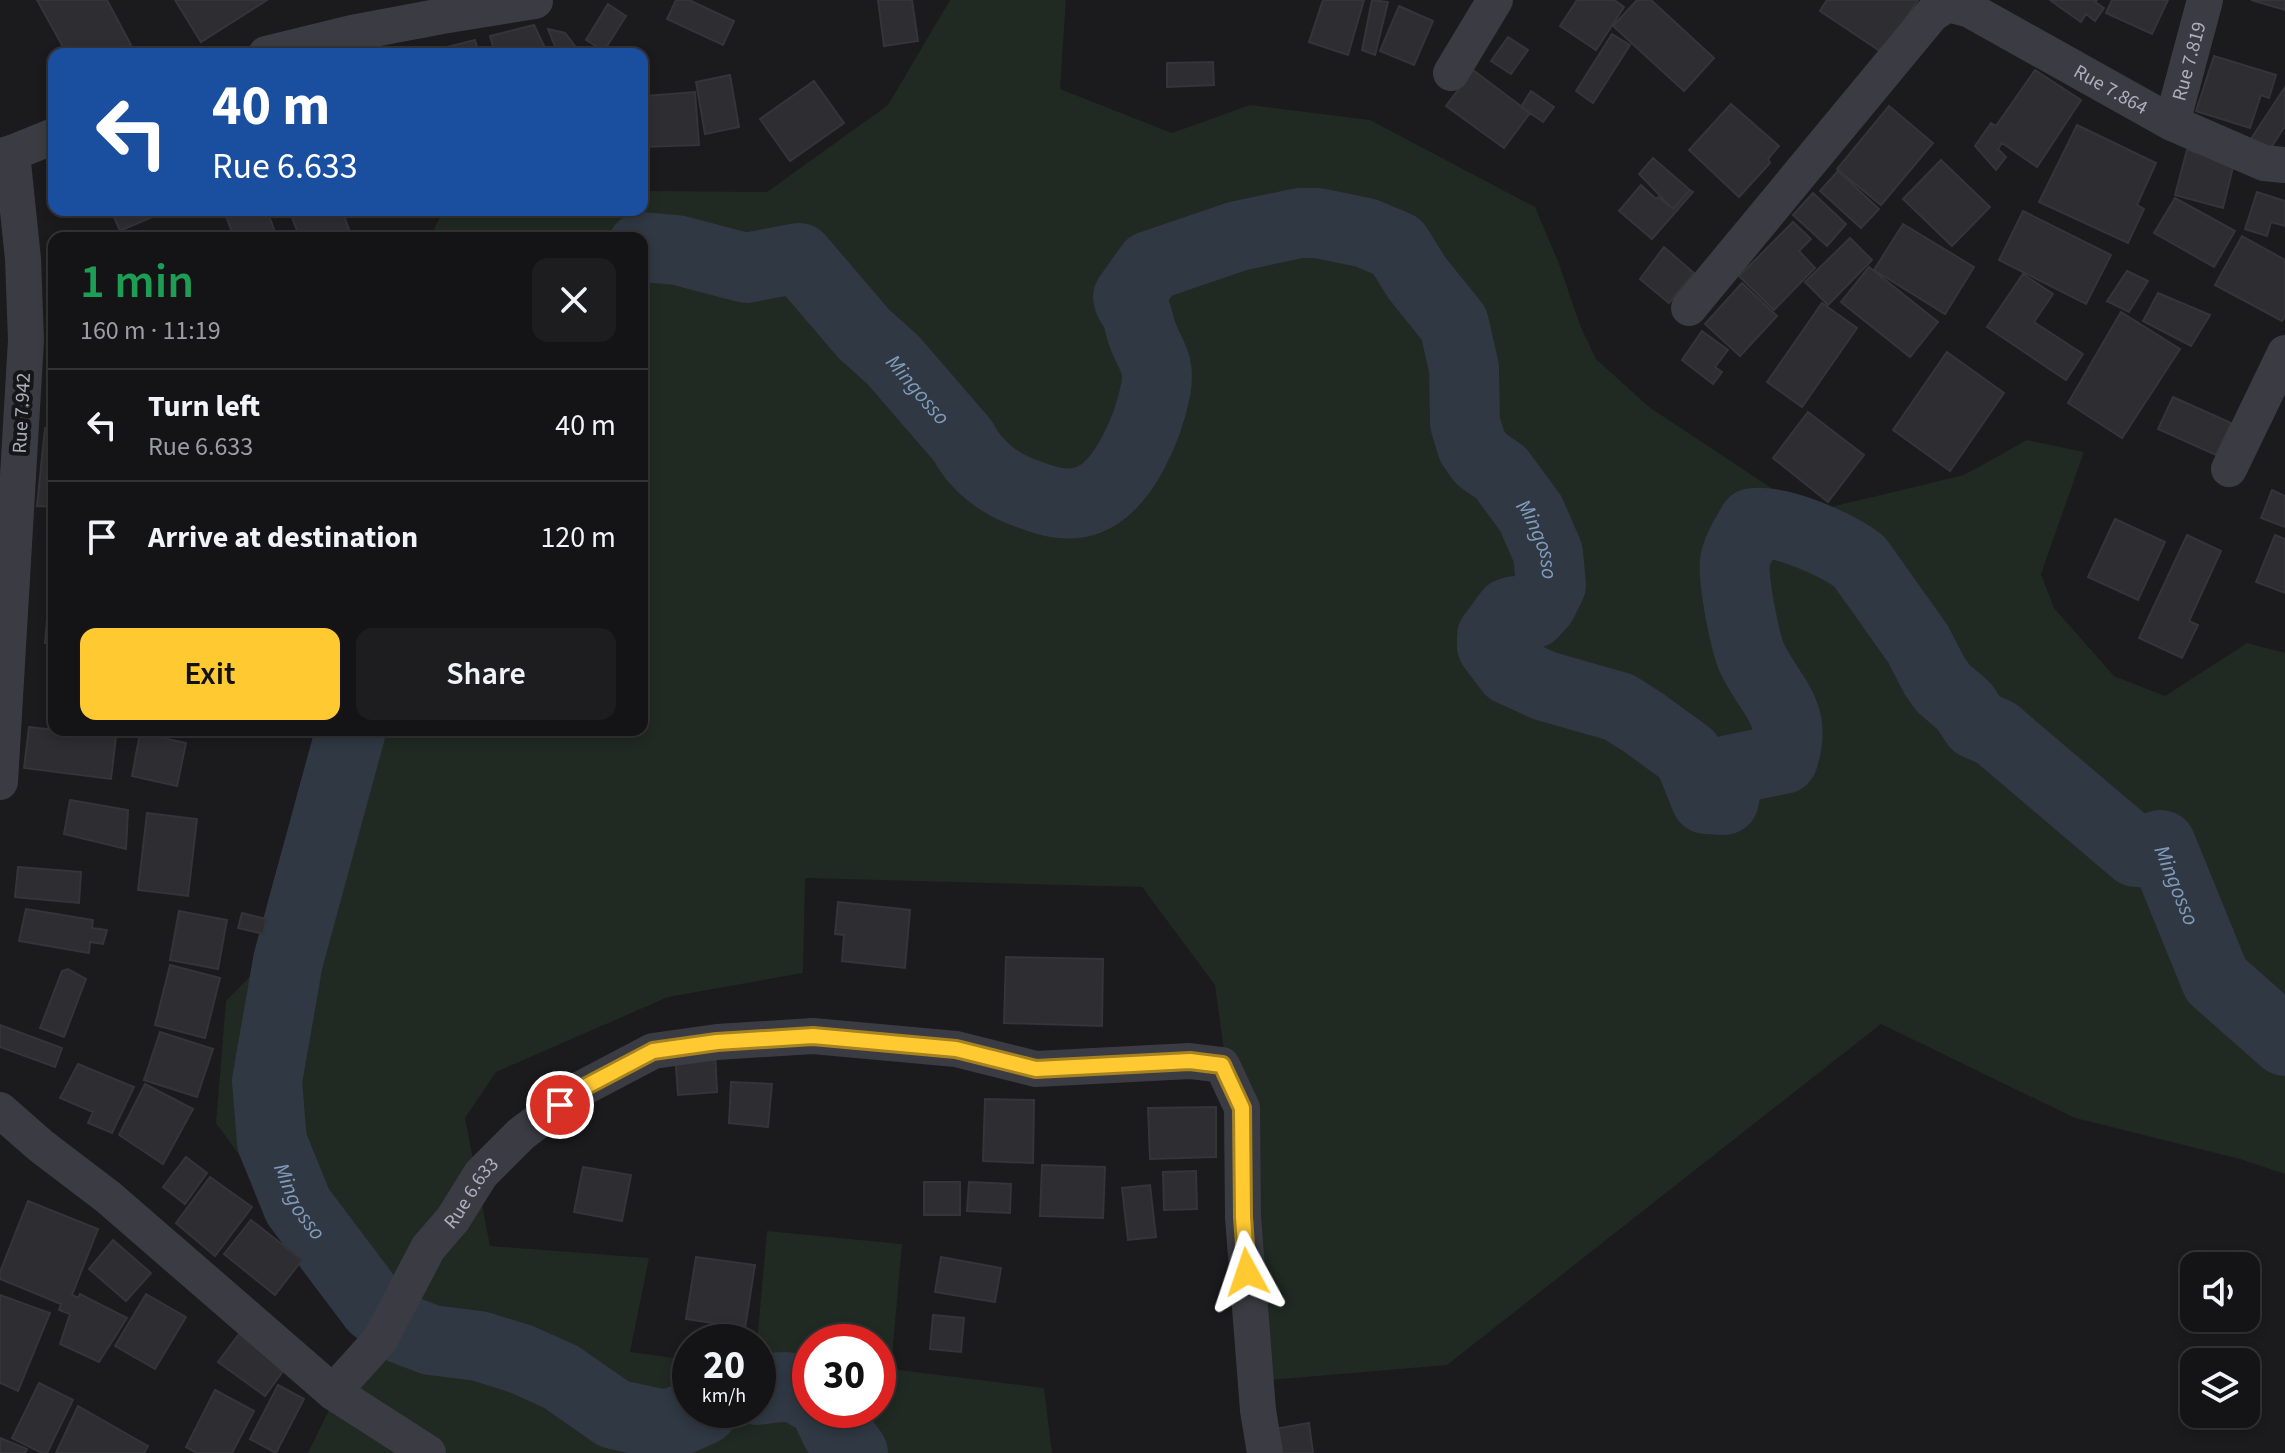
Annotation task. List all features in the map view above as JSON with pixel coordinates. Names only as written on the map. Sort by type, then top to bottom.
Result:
[{"type":"street","points":[[1451,73],[1495,0]]},
{"type":"street","name":"Rue 7.819","points":[[2172,123],[2205,0]]},
{"type":"street","points":[[292,48],[382,27],[535,1]]},
{"type":"street","points":[[1689,308],[1932,14],[1946,2]]},
{"type":"street","name":"Rue 7.864","points":[[1946,2],[1970,10],[2172,123],[2264,163],[2285,165]]},
{"type":"street","points":[[6,155],[48,138]]},
{"type":"street","name":"Rue 7.942","points":[[0,782],[26,340],[23,259],[6,155]]},
{"type":"street","points":[[2229,469],[2285,353]]},
{"type":"street","name":"Rue 6.633","points":[[333,1392],[380,1340],[428,1248],[453,1219],[481,1174],[521,1134],[579,1090],[653,1051],[717,1042],[813,1036],[956,1049],[1036,1069],[1190,1061],[1222,1065],[1242,1108],[1243,1217],[1258,1410],[1265,1453]]},
{"type":"street","points":[[0,1110],[108,1197],[333,1392],[428,1453]]},
{"type":"shaded area","points":[[950,0],[1066,0],[1060,89],[1172,133],[1250,105],[1370,120],[1535,207],[1596,359],[1649,407],[1797,505],[1814,511],[1964,475],[2027,440],[2084,452],[2041,574],[2054,608],[2114,676],[2165,696],[2247,643],[2285,653],[2285,1174],[2240,1159],[2075,1118],[1881,1024],[1447,1365],[1269,1380],[1215,985],[1142,887],[805,878],[803,973],[668,997],[496,1072],[465,1118],[490,1246],[649,1258],[630,1352],[672,1358],[672,1428],[776,1428],[776,1324],[759,1324],[767,1231],[902,1244],[895,1324],[792,1324],[792,1428],[896,1428],[896,1370],[1044,1388],[1052,1453],[308,1453],[367,1332],[216,1123],[226,1001],[262,964],[333,736],[648,736],[648,232],[433,232],[440,216],[648,216],[648,190],[767,192],[888,105]]},
{"type":"building","points":[[37,0],[107,0],[131,45],[127,48],[64,48]]},
{"type":"building","points":[[175,0],[267,0],[201,42]]},
{"type":"building","points":[[676,0],[689,0],[734,21],[723,45],[667,19]]},
{"type":"building","points":[[878,0],[912,0],[918,41],[884,46]]},
{"type":"building","points":[[1323,0],[1364,0],[1348,55],[1309,42]]},
{"type":"building","points":[[1372,0],[1388,2],[1375,55],[1362,50]]},
{"type":"building","points":[[1577,0],[1614,0],[1624,7],[1596,50],[1560,26]]},
{"type":"building","points":[[1637,0],[1651,0],[1714,58],[1684,91],[1613,26]]},
{"type":"building","points":[[1827,0],[1918,0],[1883,53],[1820,11]]},
{"type":"building","points":[[2050,0],[2097,0],[2095,2],[2104,8],[2095,21],[2086,14],[2081,22]]},
{"type":"building","points":[[2112,0],[2168,0],[2152,34],[2106,13]]},
{"type":"building","points":[[2251,0],[2285,0],[2285,10]]},
{"type":"building","points":[[608,4],[626,16],[606,48],[599,48],[586,40]]},
{"type":"building","points":[[1399,6],[1433,21],[1414,65],[1380,51]]},
{"type":"building","points":[[534,25],[545,48],[493,48],[490,36]]},
{"type":"building","points":[[548,29],[565,33],[576,48],[556,48]]},
{"type":"building","points":[[1612,34],[1630,45],[1593,103],[1576,91]]},
{"type":"building","points":[[1508,37],[1528,50],[1511,74],[1491,61]]},
{"type":"building","points":[[475,40],[477,48],[443,48]]},
{"type":"building","points":[[2214,56],[2276,75],[2269,98],[2261,95],[2250,128],[2196,111]]},
{"type":"building","points":[[1213,62],[1214,85],[1167,87],[1167,63]]},
{"type":"building","points":[[1473,70],[1530,113],[1504,148],[1446,106]]},
{"type":"building","points":[[2035,70],[2081,100],[2037,167],[2002,143],[1998,149],[2006,157],[1996,170],[1975,146],[1991,123],[1996,126]]},
{"type":"building","points":[[730,75],[739,127],[705,134],[696,82]]},
{"type":"building","points":[[814,81],[844,123],[790,161],[760,119]]},
{"type":"building","points":[[2285,87],[2285,126],[2263,160],[2245,148]]},
{"type":"building","points":[[1531,91],[1554,107],[1543,122],[1521,107]]},
{"type":"building","points":[[695,92],[699,145],[648,147],[648,96]]},
{"type":"building","points":[[1731,104],[1779,146],[1768,159],[1770,163],[1739,197],[1689,150]]},
{"type":"building","points":[[1889,106],[1933,143],[1881,205],[1837,169]]},
{"type":"building","points":[[2077,125],[2156,163],[2137,205],[2144,209],[2128,243],[2039,202]]},
{"type":"building","points":[[2187,150],[2234,163],[2223,208],[2175,195]]},
{"type":"building","points":[[1653,158],[1690,190],[1673,209],[1639,174]]},
{"type":"building","points":[[1941,160],[1990,207],[1952,246],[1903,199]]},
{"type":"building","points":[[1838,171],[1879,209],[1861,228],[1820,191]]},
{"type":"building","points":[[1641,185],[1673,209],[1690,190],[1693,192],[1652,239],[1619,211]]},
{"type":"building","points":[[2257,192],[2285,201],[2285,226],[2271,222],[2267,236],[2245,229]]},
{"type":"building","points":[[1813,193],[1846,224],[1827,246],[1793,215]]},
{"type":"building","points":[[2175,198],[2235,231],[2214,267],[2154,233]]},
{"type":"building","points":[[2023,211],[2111,255],[2086,304],[1999,260]]},
{"type":"building","points":[[114,216],[154,216],[120,231]]},
{"type":"building","points":[[226,216],[269,216],[275,232],[232,232]]},
{"type":"building","points":[[291,216],[344,216],[350,232],[298,232]]},
{"type":"building","points":[[1793,222],[1811,239],[1799,251],[1815,268],[1774,310],[1739,276]]},
{"type":"building","points":[[1903,224],[1974,267],[1945,314],[1874,270]]},
{"type":"building","points":[[2242,236],[2285,260],[2285,316],[2282,321],[2215,285]]},
{"type":"building","points":[[1850,238],[1872,260],[1828,305],[1805,282]]},
{"type":"building","points":[[1664,247],[1694,273],[1669,303],[1640,279]]},
{"type":"building","points":[[1869,267],[1938,322],[1910,357],[1841,302]]},
{"type":"building","points":[[2127,271],[2148,281],[2129,312],[2107,301]]},
{"type":"building","points":[[2023,274],[2053,294],[2034,322],[2083,354],[2066,380],[1987,327]]},
{"type":"building","points":[[1742,283],[1777,316],[1740,356],[1705,324]]},
{"type":"building","points":[[2158,293],[2210,315],[2191,346],[2143,321]]},
{"type":"building","points":[[1822,303],[1857,328],[1802,407],[1767,382]]},
{"type":"building","points":[[2121,312],[2180,349],[2122,438],[2068,403]]},
{"type":"building","points":[[1702,331],[1728,350],[1715,367],[1722,372],[1713,384],[1682,360]]},
{"type":"building","points":[[1947,352],[2004,393],[1950,471],[1893,430]]},
{"type":"building","points":[[2173,397],[2231,423],[2216,455],[2158,429]]},
{"type":"building","points":[[1808,412],[1864,455],[1828,502],[1773,458]]},
{"type":"building","points":[[45,428],[48,428],[48,507],[37,506]]},
{"type":"building","points":[[2272,490],[2285,496],[2285,527],[2261,518]]},
{"type":"building","points":[[2115,519],[2165,542],[2138,600],[2088,577]]},
{"type":"building","points":[[2187,535],[2221,551],[2189,621],[2198,625],[2182,658],[2139,638]]},
{"type":"building","points":[[2275,535],[2285,539],[2285,593],[2256,582]]},
{"type":"building","points":[[47,619],[48,643],[45,643]]},
{"type":"building","points":[[29,727],[48,729],[48,736],[116,737],[111,779],[24,768]]},
{"type":"building","points":[[139,736],[186,743],[177,786],[132,776]]},
{"type":"building","points":[[70,800],[128,810],[126,849],[64,834]]},
{"type":"building","points":[[147,813],[197,819],[188,896],[138,890]]},
{"type":"building","points":[[18,867],[81,872],[79,903],[15,897]]},
{"type":"building","points":[[838,902],[910,910],[905,968],[842,961],[844,935],[835,934]]},
{"type":"building","points":[[26,909],[93,920],[92,928],[107,930],[103,944],[90,942],[89,953],[19,941]]},
{"type":"building","points":[[179,911],[227,920],[218,969],[170,960]]},
{"type":"building","points":[[242,913],[266,919],[263,934],[238,928]]},
{"type":"building","points":[[1006,957],[1103,959],[1102,1026],[1004,1023]]},
{"type":"building","points":[[170,965],[220,978],[205,1038],[155,1025]]},
{"type":"building","points":[[68,969],[86,979],[64,1037],[40,1028],[62,971]]},
{"type":"building","points":[[0,1025],[62,1048],[55,1067],[0,1047]]},
{"type":"building","points":[[160,1032],[213,1049],[197,1097],[144,1080]]},
{"type":"building","points":[[715,1051],[717,1092],[678,1095],[675,1054]]},
{"type":"building","points":[[78,1064],[134,1087],[112,1133],[88,1123],[93,1112],[60,1098]]},
{"type":"building","points":[[731,1082],[772,1084],[768,1127],[729,1123]]},
{"type":"building","points":[[145,1084],[193,1109],[163,1164],[119,1135]]},
{"type":"building","points":[[985,1099],[1034,1100],[1033,1163],[983,1161]]},
{"type":"building","points":[[1216,1107],[1216,1157],[1150,1159],[1148,1108]]},
{"type":"building","points":[[186,1157],[207,1173],[185,1204],[163,1187]]},
{"type":"building","points":[[1042,1165],[1105,1167],[1103,1218],[1040,1216]]},
{"type":"building","points":[[583,1167],[631,1175],[622,1221],[574,1212]]},
{"type":"building","points":[[1196,1171],[1197,1209],[1164,1210],[1163,1172]]},
{"type":"building","points":[[210,1177],[252,1207],[215,1256],[176,1223]]},
{"type":"building","points":[[924,1182],[960,1182],[960,1215],[924,1215]]},
{"type":"building","points":[[969,1182],[1011,1184],[1010,1213],[967,1211]]},
{"type":"building","points":[[1150,1185],[1156,1237],[1128,1240],[1122,1188]]},
{"type":"building","points":[[28,1201],[98,1229],[72,1295],[78,1298],[80,1294],[127,1318],[99,1362],[60,1344],[70,1314],[59,1310],[61,1304],[0,1279]]},
{"type":"building","points":[[251,1220],[302,1260],[275,1295],[224,1254]]},
{"type":"building","points":[[113,1240],[151,1273],[126,1301],[89,1269]]},
{"type":"building","points":[[696,1257],[755,1265],[746,1324],[686,1319]]},
{"type":"building","points":[[941,1257],[1001,1268],[995,1302],[935,1292]]},
{"type":"building","points":[[146,1294],[186,1317],[155,1369],[115,1346]]},
{"type":"building","points":[[0,1295],[50,1313],[18,1391],[0,1383]]},
{"type":"building","points":[[933,1315],[964,1318],[961,1352],[930,1349]]},
{"type":"building","points":[[245,1326],[291,1360],[265,1396],[218,1362]]},
{"type":"building","points":[[39,1383],[73,1400],[47,1453],[12,1438]]},
{"type":"building","points":[[278,1385],[304,1399],[276,1453],[250,1439]]},
{"type":"building","points":[[215,1390],[254,1411],[232,1453],[197,1453],[186,1447]]},
{"type":"building","points":[[78,1406],[148,1446],[144,1453],[56,1453]]},
{"type":"building","points":[[1309,1423],[1313,1453],[1278,1453],[1274,1429]]},
{"type":"building","points":[[0,1438],[27,1449],[25,1453],[0,1453]]},
{"type":"waterway","name":"Mingosso","points":[[648,248],[677,250],[746,268],[799,258],[864,334],[893,360],[982,467],[1018,490],[1065,503],[1088,500],[1113,482],[1133,453],[1148,419],[1157,372],[1128,297],[1150,266],[1238,236],[1300,223],[1318,223],[1366,233],[1397,246],[1417,278],[1454,324],[1464,368],[1465,423],[1472,446],[1481,459],[1501,473],[1531,514],[1548,553],[1551,585],[1542,603],[1533,613],[1509,613],[1492,636],[1492,646],[1510,670],[1545,686],[1619,707],[1688,755],[1706,799],[1724,800],[1729,770],[1783,759],[1787,742],[1785,716],[1759,672],[1746,639],[1735,581],[1735,561],[1742,541],[1753,523],[1765,523],[1793,529],[1837,547],[1859,561],[1918,644],[1943,688],[1964,706],[1976,724],[1996,733],[2136,852],[2161,845],[2216,980],[2285,1041]]},
{"type":"waterway","name":"Mingosso","points":[[349,736],[288,961],[267,1081],[272,1142],[298,1206],[374,1307],[402,1329],[431,1340],[479,1346],[521,1359],[561,1377],[614,1414],[659,1424],[672,1423]]},
{"type":"waterway","name":"Mingosso","points":[[776,1387],[792,1388]]},
{"type":"waterway","name":"Mingosso","points":[[835,1428],[853,1453]]},
{"type":"route","points":[[560,1105],[579,1090],[653,1051],[717,1042],[813,1036],[956,1049],[1036,1069],[1190,1061],[1222,1065],[1242,1108],[1247,1272]]}]
